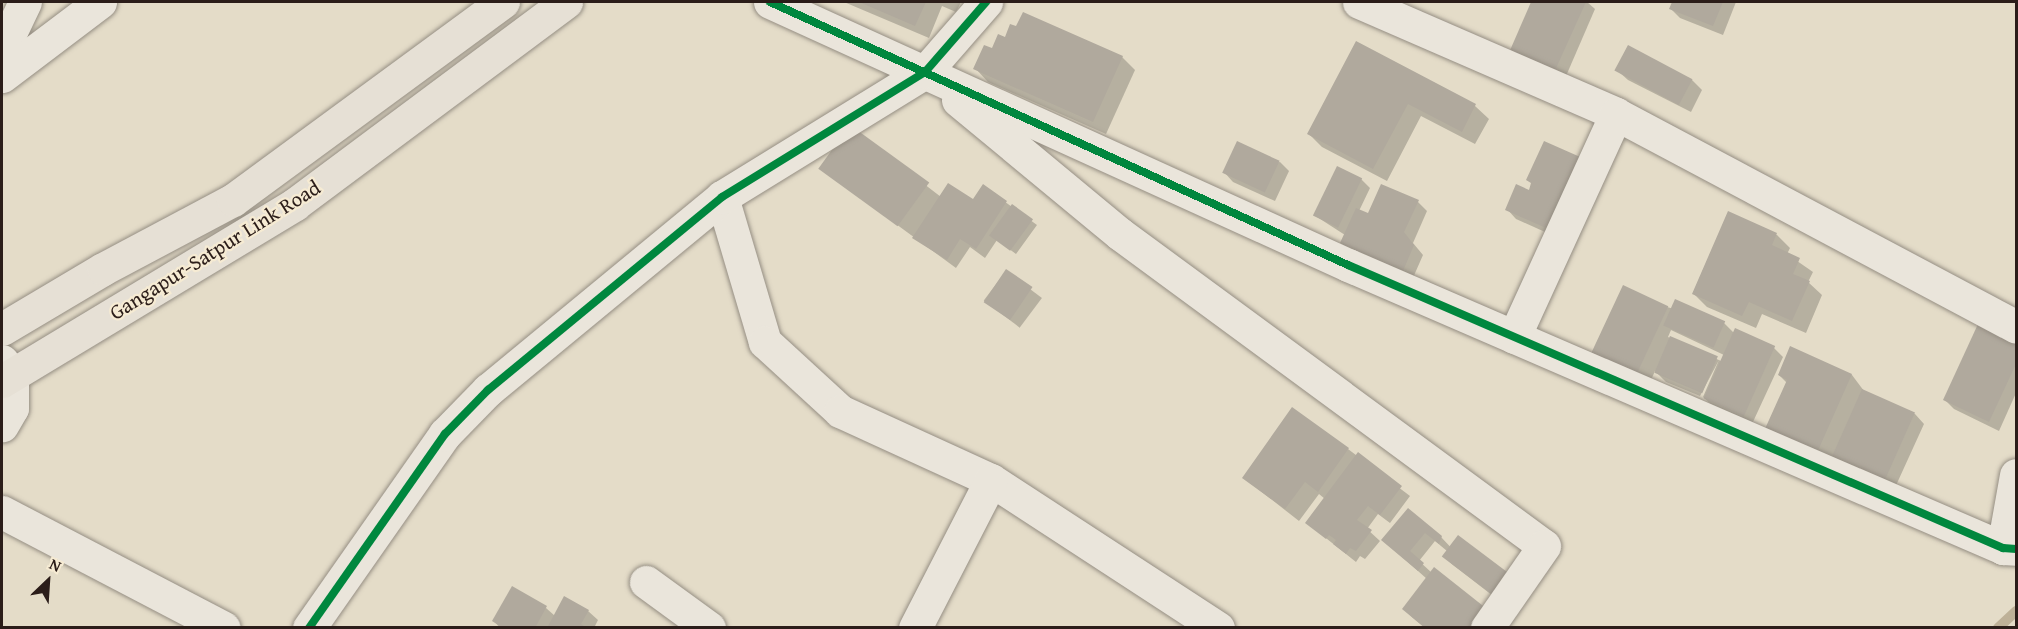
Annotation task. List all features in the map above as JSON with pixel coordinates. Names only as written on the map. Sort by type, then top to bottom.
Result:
[{"type":"main road","name":"Gangapur-Satpur Link Road","points":[[2,329],[103,269],[233,200],[503,2]]},
{"type":"main road","name":"Gangapur-Satpur Link Road","points":[[5,372],[295,204],[566,2]]},
{"type":"street","points":[[2,50],[25,2]]},
{"type":"street","points":[[2,76],[100,2]]},
{"type":"street","points":[[770,2],[1514,337],[2010,548],[2016,475]]},
{"type":"street","points":[[309,627],[452,426],[488,390],[722,197],[925,72],[986,2]]},
{"type":"street","points":[[1359,2],[1616,114],[2016,327]]},
{"type":"street","points":[[925,72],[1120,234],[1544,546],[1487,627]]},
{"type":"street","points":[[1514,337],[1616,114]]},
{"type":"street","points":[[722,197],[765,342],[840,411],[991,480],[1218,627]]},
{"type":"street","points":[[2,425],[12,408],[5,372]]},
{"type":"street","points":[[915,627],[991,480]]},
{"type":"street","points":[[2,512],[224,627]]},
{"type":"street","points":[[646,582],[709,627]]},
{"type":"building","points":[[859,2],[926,2],[915,26]]},
{"type":"building","points":[[1531,2],[1586,2],[1553,75],[1508,55]]},
{"type":"building","points":[[1672,2],[1723,2],[1713,26],[1669,9]]},
{"type":"building","points":[[1023,12],[1123,56],[1093,122],[973,69],[984,45],[992,48],[998,34],[1005,37],[1010,24],[1016,26]]},
{"type":"building","points":[[1356,41],[1476,104],[1462,132],[1408,104],[1373,169],[1307,134]]},
{"type":"building","points":[[1628,45],[1692,79],[1679,105],[1614,71]]},
{"type":"building","points":[[850,125],[929,183],[898,226],[818,169]]},
{"type":"building","points":[[1237,141],[1280,161],[1265,193],[1222,173]]},
{"type":"building","points":[[1544,141],[1587,160],[1555,232],[1505,210],[1516,184],[1529,190],[1531,183],[1526,180]]},
{"type":"building","points":[[1337,166],[1362,178],[1338,228],[1313,215]]},
{"type":"building","points":[[948,183],[973,199],[983,184],[1007,201],[976,249],[960,239],[947,260],[912,238]]},
{"type":"building","points":[[1381,184],[1419,200],[1404,232],[1414,245],[1403,271],[1340,243],[1356,208],[1368,213]]},
{"type":"building","points":[[1012,204],[1033,219],[1010,251],[989,236]]},
{"type":"building","points":[[1728,211],[1777,233],[1772,245],[1800,258],[1793,274],[1810,281],[1792,321],[1749,302],[1742,316],[1692,294]]},
{"type":"building","points":[[1006,269],[1033,287],[1010,320],[984,302]]},
{"type":"building","points":[[1623,285],[1668,306],[1634,380],[1588,359]]},
{"type":"building","points":[[1675,299],[1725,321],[1713,348],[1663,325]]},
{"type":"building","points":[[1978,324],[2016,342],[2016,364],[1989,422],[1943,400]]},
{"type":"building","points":[[1735,328],[1775,346],[1744,416],[1704,398]]},
{"type":"building","points":[[1670,336],[1718,356],[1702,393],[1654,373]]},
{"type":"building","points":[[1790,346],[1852,374],[1816,455],[1764,431],[1787,380],[1778,375]]},
{"type":"building","points":[[1862,389],[1915,413],[1883,484],[1830,460]]},
{"type":"building","points":[[1292,407],[1349,448],[1318,492],[1305,482],[1285,509],[1242,478]]},
{"type":"building","points":[[1358,452],[1402,486],[1380,515],[1368,506],[1357,520],[1372,530],[1356,551],[1350,548],[1346,554],[1333,544],[1336,540],[1329,535],[1326,539],[1305,523]]},
{"type":"building","points":[[1408,508],[1442,536],[1439,544],[1425,533],[1410,551],[1424,563],[1418,571],[1381,540]]},
{"type":"building","points":[[1458,535],[1513,577],[1497,598],[1442,557]]},
{"type":"building","points":[[1434,567],[1487,609],[1473,628],[1425,628],[1402,609]]},
{"type":"building","points":[[512,586],[547,606],[535,628],[503,628],[492,621]]},
{"type":"building","points":[[564,596],[589,610],[581,624],[587,628],[547,628]]},
{"type":"waterway","points":[[1998,628],[2016,611]]},
{"type":"cycle path","points":[[770,2],[1348,265],[2003,548],[2016,549]]},
{"type":"cycle path","points":[[309,628],[445,434],[488,390],[722,197],[925,72],[986,2]]}]
